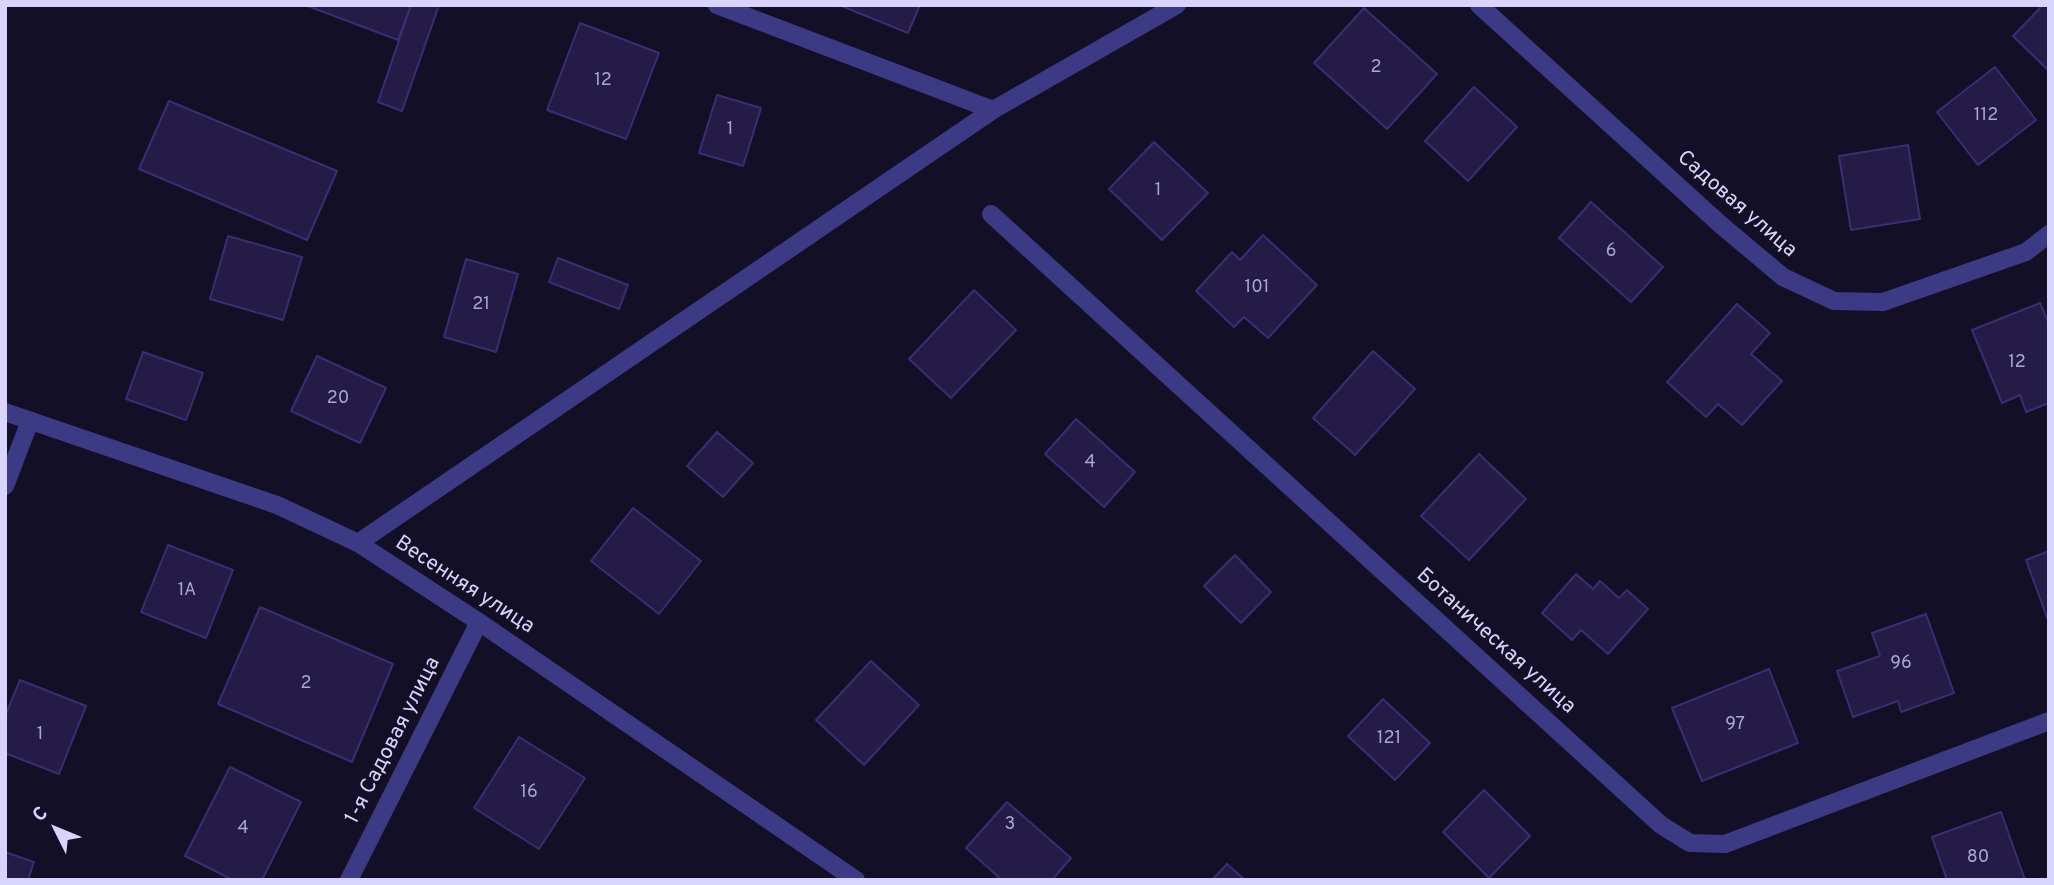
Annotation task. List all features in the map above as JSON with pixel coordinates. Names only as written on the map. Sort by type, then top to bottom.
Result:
[{"type":"street","points":[[717,5],[993,110]]},
{"type":"street","points":[[358,544],[993,110],[1177,5]]},
{"type":"street","name":"Садовая улица","points":[[1479,5],[1721,225],[1783,277],[1834,301],[1883,302],[2026,251],[2049,234]]},
{"type":"street","name":"Ботаническая улица","points":[[991,214],[1651,815],[1690,843],[1725,844],[2049,721]]},
{"type":"street","name":"Весенняя улица","points":[[5,412],[277,505],[358,544],[480,622],[856,880]]},
{"type":"street","points":[[5,486],[30,421]]},
{"type":"street","name":"1-я Садовая улица","points":[[349,880],[480,622]]},
{"type":"building","points":[[305,5],[411,5],[398,40]]},
{"type":"building","points":[[411,5],[439,5],[402,111],[378,102]]},
{"type":"building","points":[[839,5],[920,5],[908,33]]},
{"type":"building","points":[[2043,5],[2049,5],[2049,71],[2013,36]]},
{"type":"building","points":[[1364,8],[1437,74],[1387,129],[1314,63]]},
{"type":"building","points":[[580,23],[659,53],[626,139],[547,110]]},
{"type":"building","points":[[1995,67],[2036,120],[1978,165],[1937,112]]},
{"type":"building","points":[[1474,87],[1517,127],[1468,181],[1425,141]]},
{"type":"building","points":[[717,95],[761,108],[743,166],[699,153]]},
{"type":"building","points":[[169,101],[337,171],[307,240],[139,169]]},
{"type":"building","points":[[1154,142],[1208,193],[1162,240],[1109,189]]},
{"type":"building","points":[[1908,145],[1920,219],[1851,230],[1839,156]]},
{"type":"building","points":[[1591,202],[1663,267],[1631,302],[1559,238]]},
{"type":"building","points":[[1263,235],[1317,285],[1268,338],[1244,317],[1234,327],[1196,291],[1232,252],[1240,260]]},
{"type":"building","points":[[228,236],[302,257],[283,320],[210,299]]},
{"type":"building","points":[[558,258],[628,285],[619,309],[549,282]]},
{"type":"building","points":[[466,259],[518,274],[496,352],[444,337]]},
{"type":"building","points":[[974,290],[1016,330],[951,398],[909,359]]},
{"type":"building","points":[[2040,303],[2049,324],[2049,403],[2026,412],[2020,395],[2002,403],[1972,330]]},
{"type":"building","points":[[1737,304],[1770,333],[1751,354],[1782,381],[1742,425],[1718,404],[1706,417],[1667,382]]},
{"type":"building","points":[[1373,351],[1415,389],[1355,455],[1313,418]]},
{"type":"building","points":[[143,352],[203,373],[186,420],[126,399]]},
{"type":"building","points":[[317,356],[386,388],[360,443],[291,411]]},
{"type":"building","points":[[1076,419],[1135,472],[1104,507],[1045,454]]},
{"type":"building","points":[[717,432],[753,463],[723,497],[687,466]]},
{"type":"building","points":[[1479,454],[1526,499],[1469,560],[1421,516]]},
{"type":"building","points":[[633,508],[701,561],[659,614],[591,561]]},
{"type":"building","points":[[168,545],[233,570],[206,638],[141,612]]},
{"type":"building","points":[[2049,551],[2049,623],[2026,560]]},
{"type":"building","points":[[1235,555],[1271,592],[1241,623],[1204,586]]},
{"type":"building","points":[[1576,574],[1593,589],[1600,581],[1619,598],[1627,590],[1648,609],[1608,654],[1581,630],[1572,640],[1542,613]]},
{"type":"building","points":[[260,607],[393,664],[352,762],[218,704]]},
{"type":"building","points":[[1926,614],[1954,693],[1901,712],[1898,701],[1853,717],[1837,671],[1880,656],[1872,633]]},
{"type":"building","points":[[871,661],[919,705],[864,765],[816,720]]},
{"type":"building","points":[[1769,669],[1798,743],[1702,781],[1672,708]]},
{"type":"building","points":[[20,680],[86,706],[59,774],[5,753],[5,716]]},
{"type":"building","points":[[1383,699],[1430,743],[1395,780],[1348,736]]},
{"type":"building","points":[[519,737],[585,778],[539,849],[474,808]]},
{"type":"building","points":[[230,767],[301,802],[262,880],[233,880],[185,856]]},
{"type":"building","points":[[1484,790],[1530,836],[1489,878],[1443,832]]},
{"type":"building","points":[[1007,802],[1071,858],[1052,880],[1002,880],[966,848]]},
{"type":"building","points":[[2001,812],[2025,880],[1947,880],[1932,837]]},
{"type":"building","points":[[5,852],[34,862],[28,880],[5,880]]},
{"type":"building","points":[[1227,864],[1245,880],[1212,880]]}]
